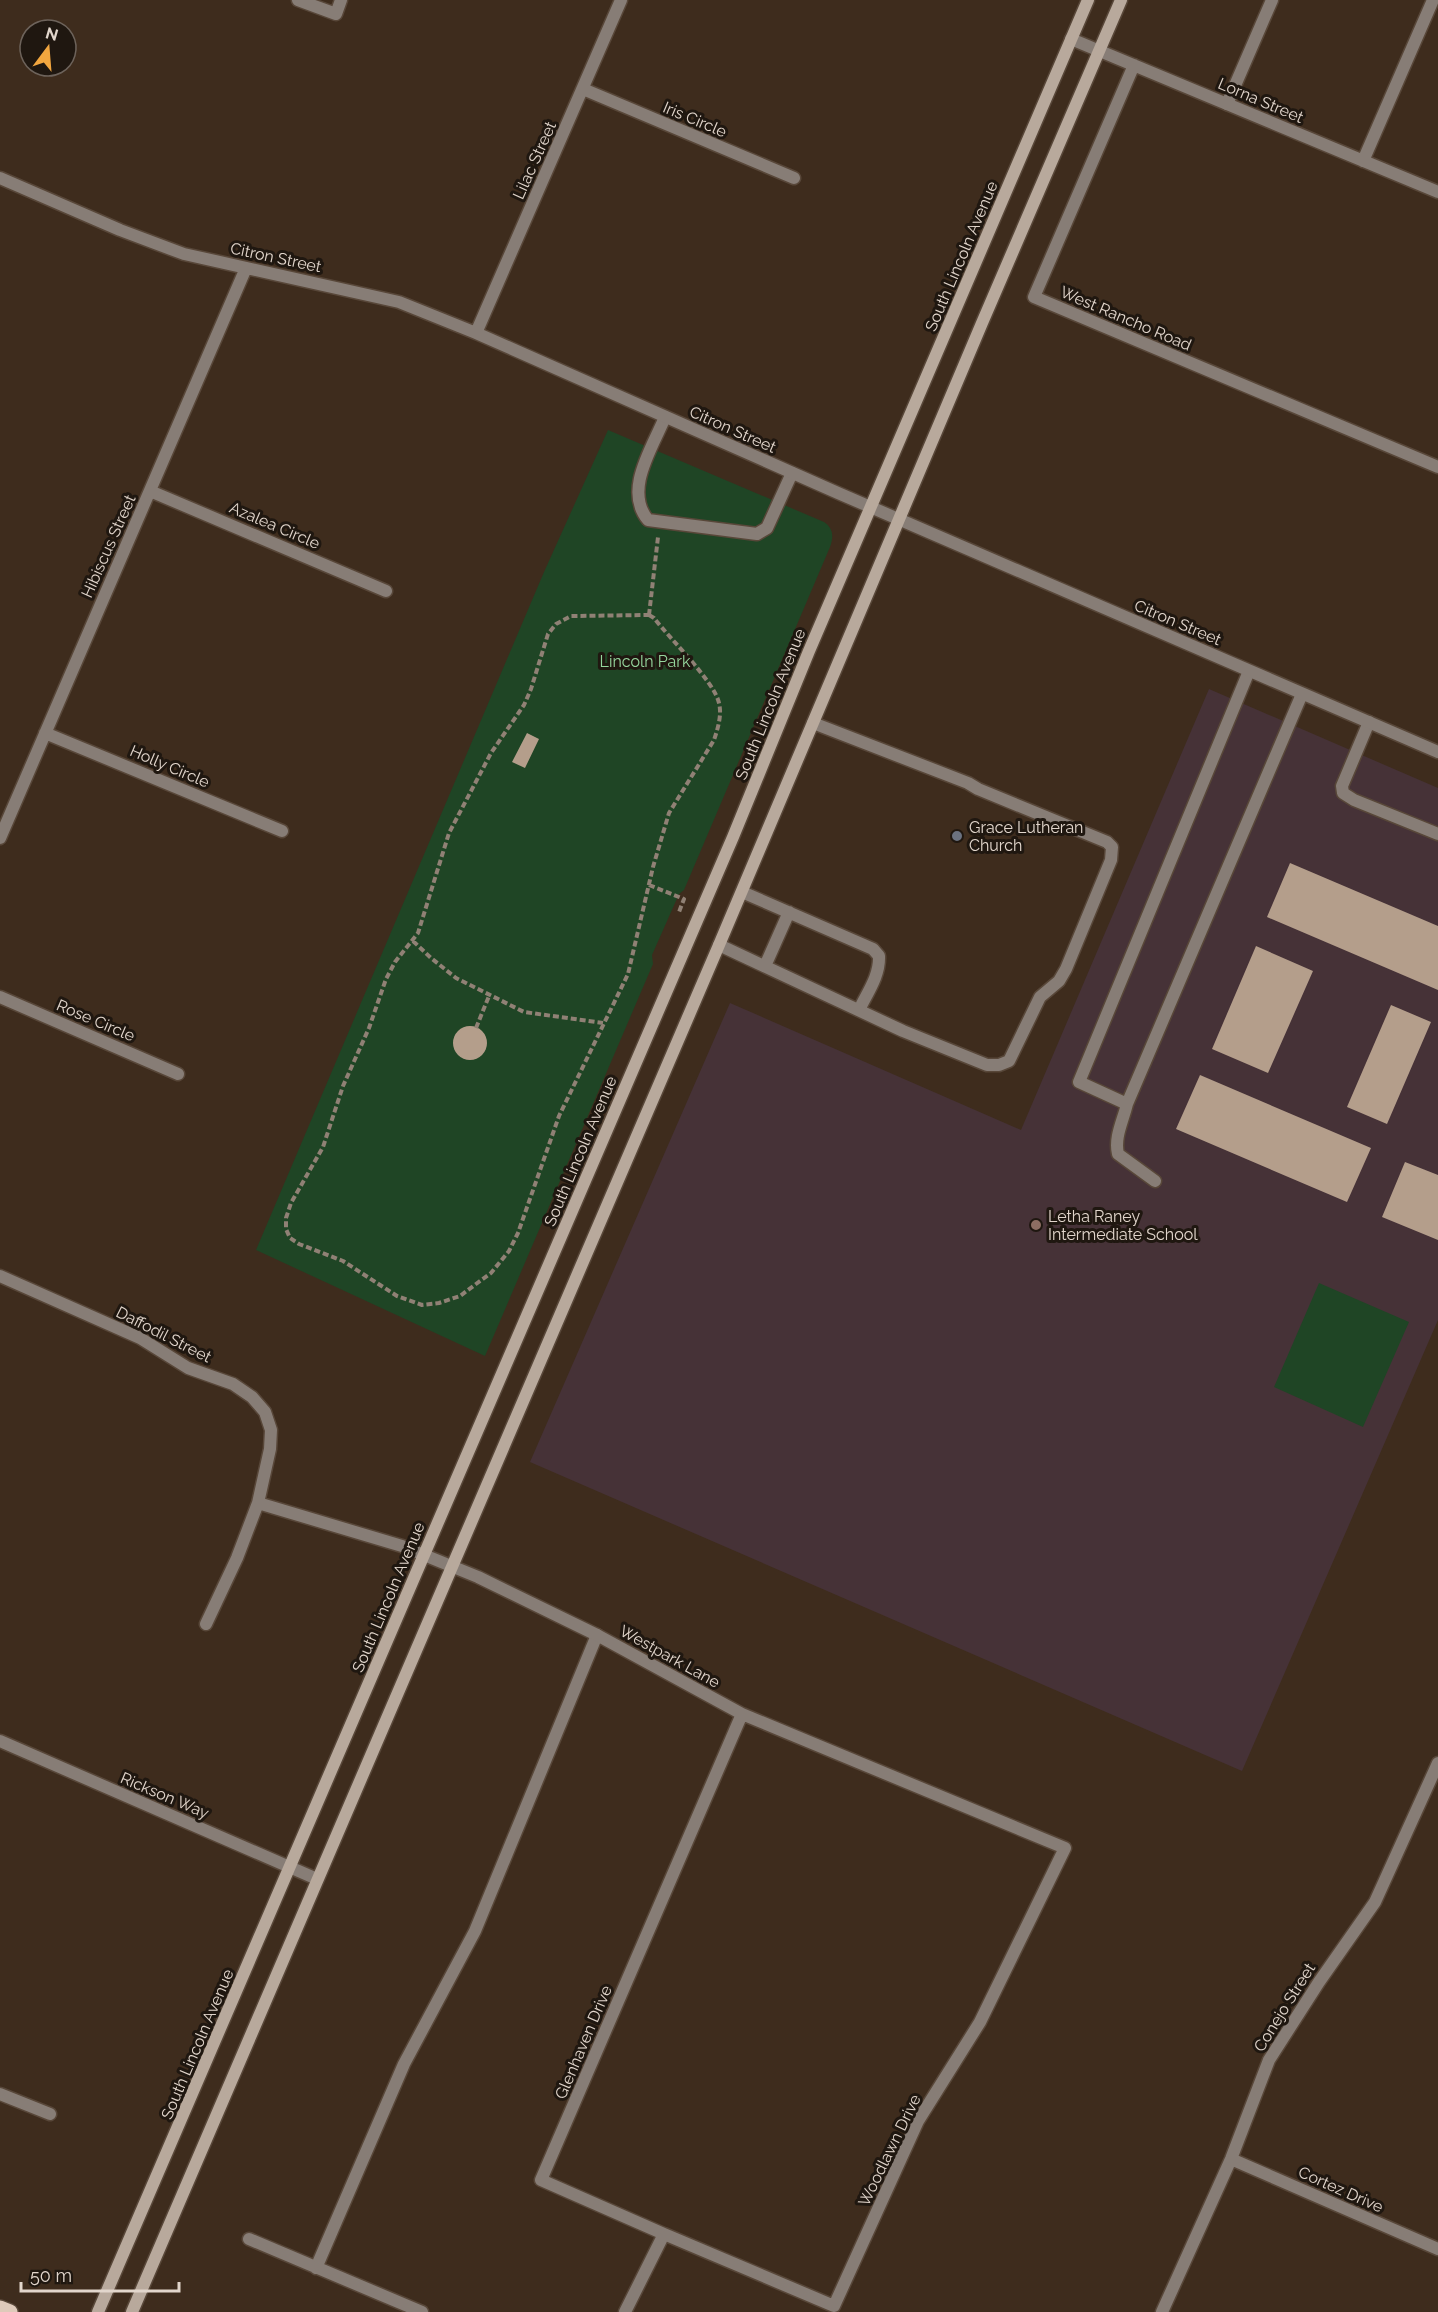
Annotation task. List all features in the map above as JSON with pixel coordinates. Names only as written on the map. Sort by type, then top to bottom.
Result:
[{"type":"main road","name":"South Lincoln Avenue","points":[[98,2312],[733,837],[871,507],[1088,0]]},
{"type":"main road","points":[[132,2312],[742,892],[1121,0]]},
{"type":"main road","points":[[0,2308],[10,2312]]},
{"type":"street","points":[[298,0],[336,14],[341,0]]},
{"type":"street","name":"Lilac Street","points":[[476,333],[621,0]]},
{"type":"street","points":[[1227,104],[1272,0]]},
{"type":"street","points":[[1363,161],[1433,0]]},
{"type":"street","name":"Lorna Street","points":[[1071,39],[1438,192]]},
{"type":"street","name":"West Rancho Road","points":[[1134,65],[1034,297],[1438,467]]},
{"type":"street","name":"Iris Circle","points":[[583,89],[794,178]]},
{"type":"street","name":"Citron Street","points":[[0,178],[120,230],[184,254],[399,302],[476,333],[1438,752]]},
{"type":"street","name":"Hibiscus Street","points":[[0,838],[246,267]]},
{"type":"street","points":[[665,417],[638,480],[639,502],[648,520],[757,534],[767,528],[792,472]]},
{"type":"street","name":"Azalea Circle","points":[[150,491],[386,591]]},
{"type":"street","points":[[1128,1104],[1079,1082],[1249,671]]},
{"type":"street","points":[[1155,1181],[1118,1154],[1115,1141],[1128,1104],[1302,694]]},
{"type":"street","points":[[1369,722],[1342,786],[1343,793],[1354,800],[1438,834]]},
{"type":"street","points":[[719,945],[903,1031],[987,1065],[999,1065],[1009,1061],[1040,997],[1059,981],[1066,969],[1113,854],[1112,847],[1107,842],[968,783],[813,723]]},
{"type":"street","name":"Holly Circle","points":[[45,733],[282,831]]},
{"type":"street","points":[[742,892],[873,950],[879,956],[877,974],[858,1010]]},
{"type":"street","points":[[765,966],[789,912]]},
{"type":"street","name":"Rose Circle","points":[[0,997],[178,1074]]},
{"type":"street","name":"Daffodil Street","points":[[0,1276],[140,1338],[188,1368],[233,1384],[252,1397],[265,1412],[271,1430],[268,1458],[258,1503],[237,1558],[206,1624]]},
{"type":"street","name":"Westpark Lane","points":[[258,1503],[402,1546],[451,1566],[597,1635],[742,1714],[1065,1848]]},
{"type":"street","points":[[316,2268],[404,2064],[475,1931],[597,1635]]},
{"type":"street","name":"Glenhaven Drive","points":[[664,2234],[541,2180],[742,1714]]},
{"type":"street","name":"Rickson Way","points":[[0,1741],[317,1879]]},
{"type":"street","name":"Conejo Street","points":[[1162,2312],[1231,2159],[1269,2060],[1319,1982],[1375,1902],[1438,1763]]},
{"type":"street","name":"Woodlawn Drive","points":[[664,2234],[834,2306],[918,2121],[980,2022],[1065,1848]]},
{"type":"street","points":[[0,2094],[50,2114]]},
{"type":"street","name":"Cortez Drive","points":[[1231,2159],[1438,2249]]},
{"type":"street","points":[[625,2312],[664,2234]]},
{"type":"street","points":[[249,2239],[422,2312]]},
{"type":"path","points":[[649,615],[660,521]]},
{"type":"path","points":[[649,615],[714,688],[720,705],[719,727],[714,740],[669,813],[661,834],[649,885],[632,964],[559,1116],[518,1233],[509,1251],[491,1273],[460,1296],[439,1303],[422,1305],[408,1301],[343,1261],[299,1244],[290,1238],[286,1229],[286,1218],[291,1203],[323,1147],[386,979],[395,962],[418,933],[449,833],[491,753],[524,705],[548,634],[556,624],[571,616],[649,615]]},
{"type":"path","points":[[649,885],[684,899],[679,912]]},
{"type":"path","points":[[413,941],[456,978],[524,1012],[603,1023]]},
{"type":"path","points":[[476,1028],[489,996]]},
{"type":"shaded area","name":"Letha Raney Intermediate School","points":[[1209,689],[1438,788],[1438,1320],[1242,1771],[530,1462],[730,1003],[1021,1130]]},
{"type":"green space","name":"Lincoln Park","points":[[608,430],[824,522],[831,530],[832,539],[684,890],[679,894],[652,955],[653,964],[485,1356],[256,1250],[544,572]]},
{"type":"green space","points":[[1319,1283],[1409,1322],[1363,1427],[1274,1387]]},
{"type":"building","points":[[527,733],[539,739],[525,768],[512,762]]},
{"type":"building","points":[[1290,863],[1438,926],[1438,990],[1267,917]]},
{"type":"building","points":[[1256,946],[1313,971],[1268,1073],[1212,1049]]},
{"type":"building","points":[[1391,1005],[1431,1022],[1387,1124],[1347,1107]]},
{"type":"building","points":[[470,1026],[482,1031],[487,1043],[482,1055],[470,1060],[458,1055],[453,1043],[458,1031]]},
{"type":"building","points":[[1200,1075],[1371,1148],[1347,1202],[1176,1129]]},
{"type":"building","points":[[1405,1162],[1438,1175],[1438,1240],[1382,1217]]},
{"type":"place","name":"Grace Lutheran Church","points":[[957,836]]},
{"type":"place","name":"Letha Raney Intermediate School","points":[[1036,1225]]}]
